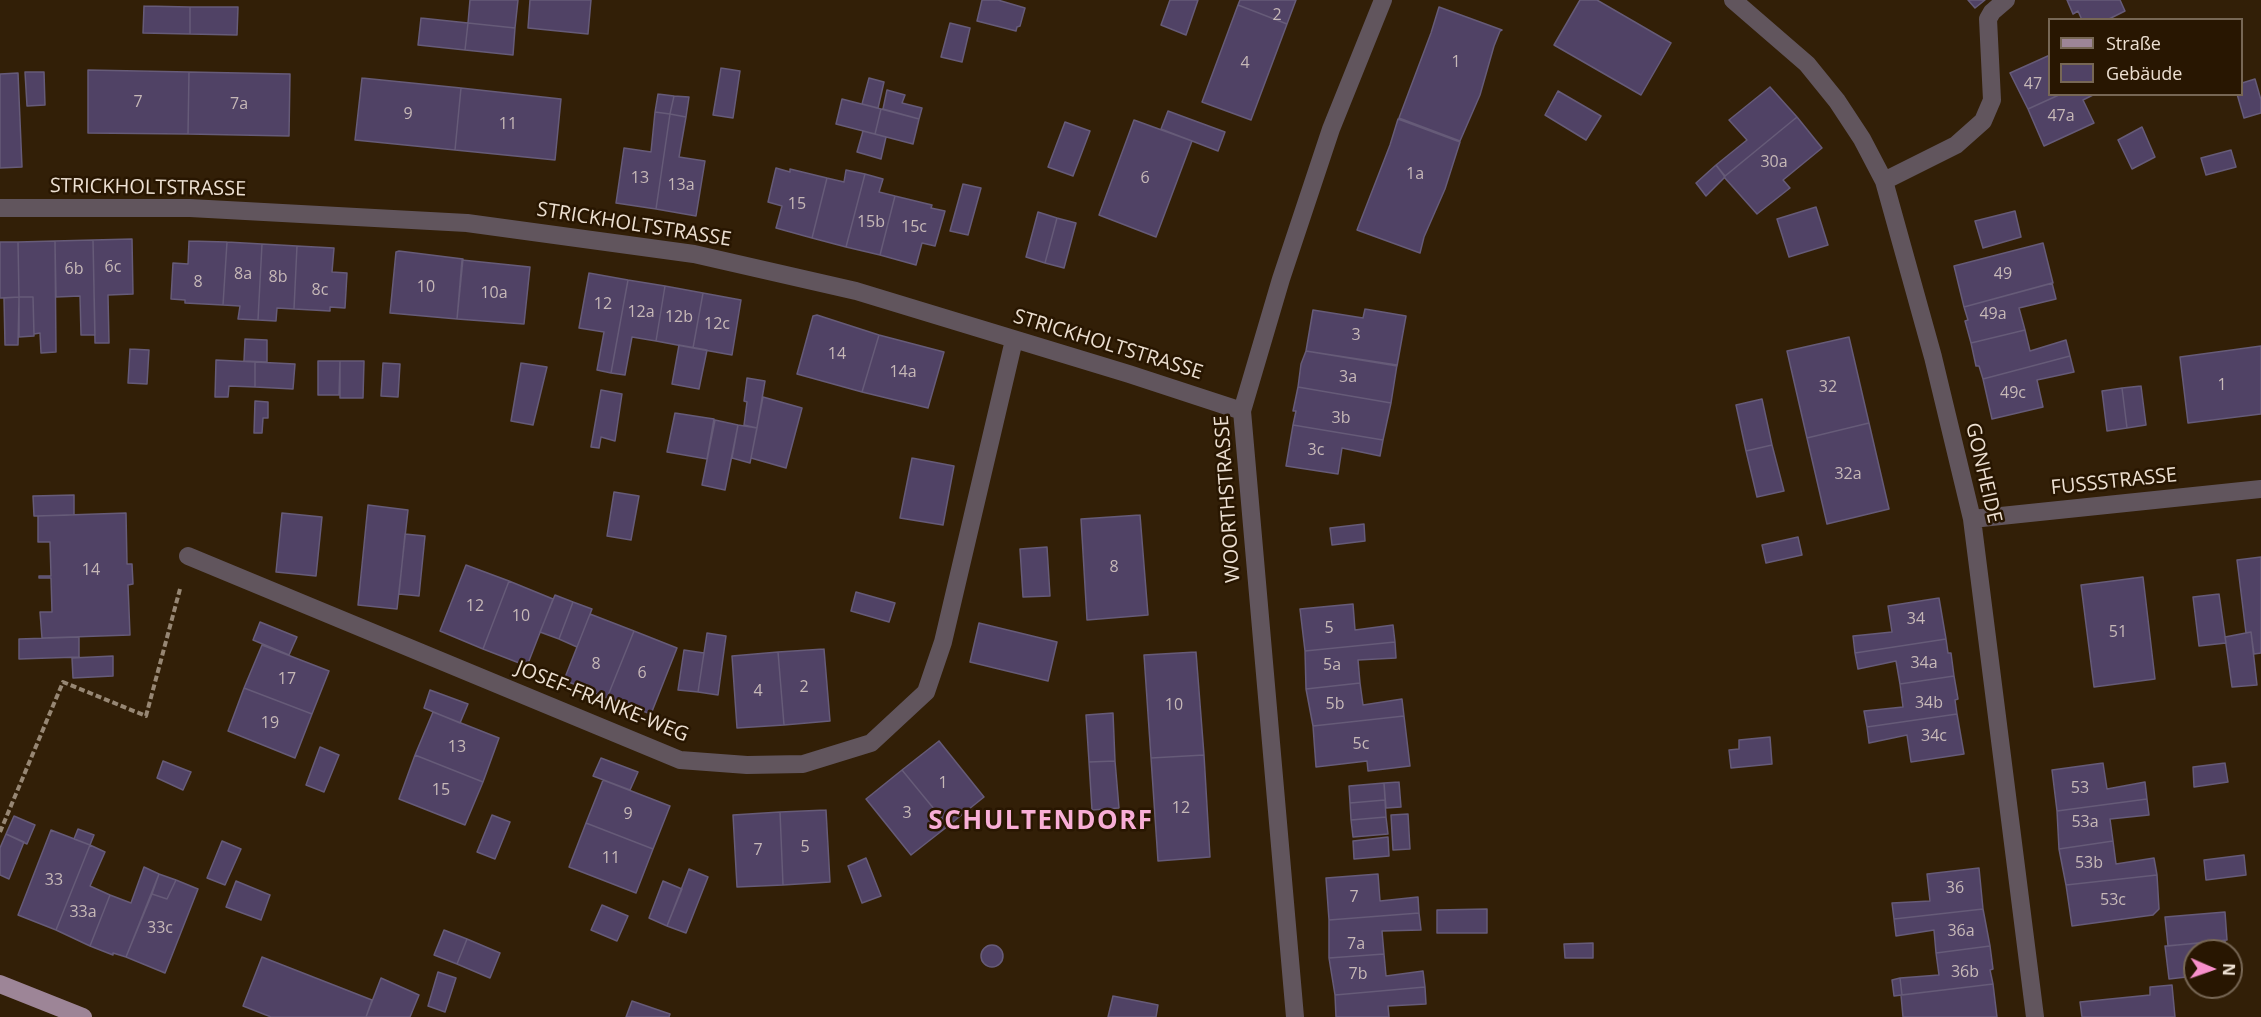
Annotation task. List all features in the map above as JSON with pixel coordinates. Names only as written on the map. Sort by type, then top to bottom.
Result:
[{"type":"main road","points":[[0,984],[83,1017]]},
{"type":"street","name":"WOORTHSTRASSE","points":[[1295,1017],[1242,411],[1281,279],[1330,129],[1383,0]]},
{"type":"street","name":"GONHEIDE","points":[[1733,0],[1807,64],[1850,120],[1884,182],[1933,357],[1972,519],[2035,1017]]},
{"type":"street","points":[[1884,182],[1956,145],[1983,121],[1992,100],[1988,19],[1992,12],[2006,0]]},
{"type":"street","name":"STRICKHOLTSTRASSE","points":[[0,208],[190,208],[467,223],[694,254],[855,291],[1129,374],[1242,411]]},
{"type":"street","name":"JOSEF-FRANKE-WEG","points":[[188,556],[680,759],[747,765],[803,764],[871,742],[926,692],[943,642],[1014,340]]},
{"type":"street","name":"FUSSSTRASSE","points":[[1972,519],[2261,489]]},
{"type":"path","points":[[0,832],[63,682],[146,716],[188,556]]},
{"type":"building","points":[[470,0],[518,0],[515,28],[468,23]]},
{"type":"building","points":[[530,0],[591,0],[588,34],[528,28]]},
{"type":"building","points":[[982,0],[998,0],[1025,8],[1020,26],[1016,31],[977,21]]},
{"type":"building","points":[[1170,0],[1198,0],[1186,35],[1161,25]]},
{"type":"building","points":[[1240,0],[1296,0],[1287,24],[1238,5]]},
{"type":"building","points":[[1580,0],[1597,0],[1671,43],[1641,95],[1554,45]]},
{"type":"building","points":[[1968,0],[1985,0],[1975,8]]},
{"type":"building","points":[[2067,0],[2120,0],[2125,11],[2111,18],[2081,18],[2078,11],[2073,14]]},
{"type":"building","points":[[1238,5],[1287,24],[1251,120],[1202,102]]},
{"type":"building","points":[[144,6],[190,7],[190,34],[143,33]]},
{"type":"building","points":[[190,7],[238,7],[237,35],[190,34]]},
{"type":"building","points":[[1439,7],[1502,30],[1494,46],[1480,95],[1460,141],[1399,118]]},
{"type":"building","points":[[421,18],[468,23],[465,50],[418,45]]},
{"type":"building","points":[[468,23],[515,28],[513,55],[465,50]]},
{"type":"building","points":[[950,23],[970,28],[962,62],[941,57]]},
{"type":"building","points":[[2048,56],[2048,96],[2057,96],[2028,109],[2010,73]]},
{"type":"building","points":[[721,68],[740,71],[733,118],[713,115]]},
{"type":"building","points":[[88,70],[189,72],[188,134],[88,133]]},
{"type":"building","points":[[25,72],[44,72],[45,105],[27,106]]},
{"type":"building","points":[[189,72],[290,74],[289,136],[188,134]]},
{"type":"building","points":[[18,73],[22,167],[0,168],[0,74]]},
{"type":"building","points":[[362,78],[461,88],[455,150],[355,140]]},
{"type":"building","points":[[869,78],[884,82],[878,108],[862,104]]},
{"type":"building","points":[[2255,79],[2261,100],[2261,113],[2244,118],[2238,96],[2243,96],[2243,83]]},
{"type":"building","points":[[1770,87],[1797,117],[1725,176],[1716,165],[1747,140],[1729,120]]},
{"type":"building","points":[[461,88],[561,99],[555,160],[455,150]]},
{"type":"building","points":[[887,90],[905,95],[902,103],[922,108],[919,119],[883,109]]},
{"type":"building","points":[[1558,91],[1601,116],[1586,140],[1545,115]]},
{"type":"building","points":[[658,94],[674,96],[670,114],[655,112]]},
{"type":"building","points":[[674,96],[689,97],[686,117],[670,114]]},
{"type":"building","points":[[2057,96],[2091,96],[2083,100],[2094,123],[2044,146],[2028,109]]},
{"type":"building","points":[[842,99],[881,109],[875,134],[836,124]]},
{"type":"building","points":[[881,109],[919,119],[913,144],[875,134]]},
{"type":"building","points":[[1168,111],[1225,132],[1218,151],[1161,129]]},
{"type":"building","points":[[655,112],[670,114],[656,209],[616,203],[624,148],[651,152]]},
{"type":"building","points":[[670,114],[686,117],[679,157],[705,161],[696,216],[656,209]]},
{"type":"building","points":[[1797,117],[1822,148],[1783,180],[1790,188],[1757,214],[1724,177]]},
{"type":"building","points":[[1398,119],[1460,142],[1445,189],[1424,237],[1420,253],[1357,230]]},
{"type":"building","points":[[1134,120],[1192,141],[1156,237],[1099,215]]},
{"type":"building","points":[[1065,122],[1090,131],[1073,176],[1048,167]]},
{"type":"building","points":[[2142,127],[2155,157],[2132,169],[2118,140]]},
{"type":"building","points":[[863,131],[886,137],[881,159],[857,152]]},
{"type":"building","points":[[2231,150],[2236,167],[2206,175],[2201,158]]},
{"type":"building","points":[[1716,165],[1725,177],[1706,196],[1696,183]]},
{"type":"building","points":[[776,168],[827,178],[812,238],[776,228],[782,206],[768,202]]},
{"type":"building","points":[[846,170],[865,174],[846,247],[812,238],[827,178],[844,182]]},
{"type":"building","points":[[865,174],[883,179],[879,192],[895,196],[880,255],[846,247]]},
{"type":"building","points":[[963,184],[981,188],[968,235],[950,231]]},
{"type":"building","points":[[895,196],[932,205],[931,208],[945,211],[935,246],[922,243],[916,265],[880,255]]},
{"type":"building","points":[[1816,207],[1828,245],[1789,257],[1777,219]]},
{"type":"building","points":[[2015,211],[2021,237],[1983,248],[1975,221]]},
{"type":"building","points":[[1038,212],[1057,218],[1045,263],[1026,257]]},
{"type":"building","points":[[1057,218],[1076,223],[1064,268],[1045,263]]},
{"type":"building","points":[[132,239],[133,294],[108,295],[109,343],[95,343],[93,240]]},
{"type":"building","points":[[93,240],[95,335],[81,335],[80,296],[56,297],[55,241]]},
{"type":"building","points":[[55,241],[56,352],[41,353],[40,333],[34,334],[33,297],[19,297],[18,242]]},
{"type":"building","points":[[189,241],[227,242],[223,305],[185,303],[185,300],[171,299],[173,263],[188,264]]},
{"type":"building","points":[[0,242],[18,242],[19,297],[0,298]]},
{"type":"building","points":[[227,242],[262,244],[258,320],[238,319],[240,306],[223,305]]},
{"type":"building","points":[[2043,243],[2053,283],[1964,307],[1954,266]]},
{"type":"building","points":[[262,244],[297,246],[294,309],[277,308],[276,321],[258,320]]},
{"type":"building","points":[[297,246],[334,248],[332,272],[347,273],[345,308],[330,307],[330,311],[294,309]]},
{"type":"building","points":[[396,252],[463,259],[457,319],[390,313]]},
{"type":"building","points":[[462,260],[530,267],[524,324],[457,319]]},
{"type":"building","points":[[589,273],[628,280],[611,373],[597,370],[604,332],[579,328]]},
{"type":"building","points":[[628,280],[665,286],[656,341],[632,337],[625,375],[611,373]]},
{"type":"building","points":[[2052,283],[2056,299],[2019,308],[2025,330],[1971,343],[1964,307]]},
{"type":"building","points":[[665,286],[703,293],[693,348],[656,341]]},
{"type":"building","points":[[703,293],[741,300],[732,355],[693,348]]},
{"type":"building","points":[[19,297],[33,297],[34,336],[19,337]]},
{"type":"building","points":[[19,297],[18,345],[5,345],[4,298]]},
{"type":"building","points":[[1365,309],[1406,316],[1397,366],[1306,351],[1313,310],[1363,318]]},
{"type":"building","points":[[817,315],[879,335],[862,392],[797,374],[813,316]]},
{"type":"building","points":[[2025,330],[2030,351],[2066,340],[2070,356],[1983,379],[1979,366],[1976,366],[1971,343]]},
{"type":"building","points":[[879,335],[944,352],[928,408],[862,392]]},
{"type":"building","points":[[1849,337],[1869,423],[1807,438],[1787,351]]},
{"type":"building","points":[[245,339],[267,340],[267,362],[244,361]]},
{"type":"building","points":[[679,345],[707,350],[699,389],[672,384]]},
{"type":"building","points":[[2261,346],[2261,414],[2188,423],[2180,357]]},
{"type":"building","points":[[130,349],[149,350],[147,384],[128,383]]},
{"type":"building","points":[[1306,351],[1397,365],[1391,403],[1298,387],[1301,364]]},
{"type":"building","points":[[2070,356],[2074,372],[2037,380],[2043,407],[1992,419],[1983,379]]},
{"type":"building","points":[[216,360],[255,362],[255,387],[229,386],[228,397],[215,397]]},
{"type":"building","points":[[318,361],[340,361],[339,395],[318,395]]},
{"type":"building","points":[[340,361],[364,361],[363,398],[340,398]]},
{"type":"building","points":[[255,362],[295,364],[293,389],[255,387]]},
{"type":"building","points":[[383,363],[400,364],[398,397],[381,396]]},
{"type":"building","points":[[521,363],[547,367],[533,425],[511,421]]},
{"type":"building","points":[[747,378],[765,381],[757,428],[744,425]]},
{"type":"building","points":[[2141,386],[2146,425],[2127,428],[2122,388]]},
{"type":"building","points":[[1298,387],[1391,403],[1383,440],[1293,425],[1296,411],[1293,411]]},
{"type":"building","points":[[2122,388],[2127,428],[2107,431],[2102,391]]},
{"type":"building","points":[[601,390],[622,394],[615,441],[601,437],[599,448],[591,447]]},
{"type":"building","points":[[763,397],[802,408],[786,468],[751,458]]},
{"type":"building","points":[[1762,399],[1772,445],[1746,451],[1736,405]]},
{"type":"building","points":[[255,401],[268,402],[268,418],[263,418],[262,433],[254,433]]},
{"type":"building","points":[[675,413],[714,419],[707,459],[667,452]]},
{"type":"building","points":[[715,420],[738,425],[725,490],[702,485]]},
{"type":"building","points":[[1869,423],[1889,509],[1827,524],[1807,438]]},
{"type":"building","points":[[738,425],[757,428],[750,463],[732,458]]},
{"type":"building","points":[[1293,425],[1383,440],[1380,456],[1342,448],[1338,474],[1286,466]]},
{"type":"building","points":[[1772,445],[1784,491],[1757,497],[1746,451]]},
{"type":"building","points":[[912,458],[954,466],[943,525],[900,518]]},
{"type":"building","points":[[614,492],[639,496],[631,540],[607,536]]},
{"type":"building","points":[[74,495],[74,515],[34,516],[33,496]]},
{"type":"building","points":[[368,505],[408,510],[397,609],[358,605]]},
{"type":"building","points":[[126,513],[127,564],[132,564],[133,584],[128,585],[130,635],[42,638],[40,612],[52,612],[51,578],[39,578],[39,576],[51,576],[50,542],[38,542],[38,516]]},
{"type":"building","points":[[282,513],[322,517],[316,576],[276,572]]},
{"type":"building","points":[[1140,515],[1148,615],[1087,620],[1081,519]]},
{"type":"building","points":[[1364,524],[1365,541],[1332,545],[1330,528]]},
{"type":"building","points":[[405,534],[425,536],[419,596],[399,594]]},
{"type":"building","points":[[1798,537],[1802,555],[1766,563],[1762,545]]},
{"type":"building","points":[[1047,547],[1050,596],[1023,597],[1020,549]]},
{"type":"building","points":[[2261,557],[2261,653],[2254,654],[2251,632],[2246,633],[2237,560]]},
{"type":"building","points":[[466,565],[509,581],[483,649],[440,631]]},
{"type":"building","points":[[2143,577],[2155,679],[2094,687],[2081,585]]},
{"type":"building","points":[[509,581],[553,599],[527,666],[483,649]]},
{"type":"building","points":[[856,592],[895,603],[889,622],[851,611]]},
{"type":"building","points":[[2219,594],[2226,643],[2199,646],[2193,597]]},
{"type":"building","points":[[555,595],[573,602],[559,639],[540,632]]},
{"type":"building","points":[[1939,598],[1946,639],[1855,653],[1853,636],[1892,632],[1888,606]]},
{"type":"building","points":[[573,602],[592,609],[577,647],[559,639]]},
{"type":"building","points":[[1353,604],[1355,630],[1393,625],[1395,642],[1305,651],[1300,609]]},
{"type":"building","points":[[590,614],[634,631],[607,698],[564,680]]},
{"type":"building","points":[[260,622],[297,637],[289,655],[253,640]]},
{"type":"building","points":[[979,623],[1057,642],[1048,681],[970,662]]},
{"type":"building","points":[[634,631],[677,648],[651,714],[607,698]]},
{"type":"building","points":[[2251,632],[2257,685],[2232,687],[2225,637]]},
{"type":"building","points":[[707,633],[726,636],[718,695],[698,692]]},
{"type":"building","points":[[79,637],[79,657],[19,659],[19,639]]},
{"type":"building","points":[[1946,639],[1948,653],[1951,653],[1954,676],[1900,684],[1896,661],[1858,669],[1855,653]]},
{"type":"building","points":[[1395,642],[1396,658],[1358,660],[1360,683],[1306,689],[1305,651]]},
{"type":"building","points":[[262,645],[329,671],[312,714],[244,688]]},
{"type":"building","points":[[824,649],[830,721],[784,725],[778,652]]},
{"type":"building","points":[[684,650],[704,653],[698,692],[678,690]]},
{"type":"building","points":[[778,652],[784,725],[737,728],[732,656]]},
{"type":"building","points":[[1196,652],[1204,755],[1151,758],[1144,655]]},
{"type":"building","points":[[113,656],[113,676],[73,678],[72,658]]},
{"type":"building","points":[[1954,676],[1958,699],[1955,700],[1957,714],[1867,727],[1864,711],[1903,707],[1900,684]]},
{"type":"building","points":[[1360,683],[1363,705],[1402,699],[1404,716],[1313,726],[1306,689]]},
{"type":"building","points":[[244,688],[312,714],[295,758],[228,731]]},
{"type":"building","points":[[430,690],[468,704],[460,723],[424,708]]},
{"type":"building","points":[[433,712],[499,738],[483,782],[415,755]]},
{"type":"building","points":[[1113,713],[1115,761],[1089,762],[1086,715]]},
{"type":"building","points":[[1957,714],[1964,754],[1911,762],[1907,735],[1869,743],[1867,727]]},
{"type":"building","points":[[1404,716],[1410,766],[1368,771],[1367,761],[1316,767],[1313,726]]},
{"type":"building","points":[[1770,737],[1772,764],[1731,768],[1729,750],[1739,749],[1739,740]]},
{"type":"building","points":[[939,741],[984,797],[948,826],[902,770]]},
{"type":"building","points":[[320,747],[339,755],[324,792],[306,785]]},
{"type":"building","points":[[415,755],[483,782],[465,825],[399,799]]},
{"type":"building","points":[[1204,755],[1210,857],[1158,861],[1151,758]]},
{"type":"building","points":[[601,758],[638,772],[630,790],[593,776]]},
{"type":"building","points":[[163,761],[191,772],[183,790],[157,778]]},
{"type":"building","points":[[1115,761],[1119,808],[1092,810],[1089,762]]},
{"type":"building","points":[[2103,763],[2107,789],[2145,782],[2147,799],[2057,811],[2052,770]]},
{"type":"building","points":[[2225,763],[2228,782],[2194,787],[2193,767]]},
{"type":"building","points":[[902,770],[948,826],[911,855],[866,799]]},
{"type":"building","points":[[603,780],[670,806],[653,849],[586,823]]},
{"type":"building","points":[[1399,782],[1401,807],[1386,808],[1384,783]]},
{"type":"building","points":[[1384,783],[1385,800],[1350,803],[1349,786]]},
{"type":"building","points":[[2147,799],[2149,815],[2110,819],[2113,841],[2059,849],[2057,811]]},
{"type":"building","points":[[1385,800],[1386,817],[1351,820],[1350,803]]},
{"type":"building","points":[[826,810],[830,882],[783,885],[780,812]]},
{"type":"building","points":[[780,812],[783,885],[737,887],[733,815]]},
{"type":"building","points":[[1408,814],[1410,849],[1393,850],[1391,815]]},
{"type":"building","points":[[492,815],[510,822],[495,859],[477,852]]},
{"type":"building","points":[[14,816],[35,825],[27,844],[6,834]]},
{"type":"building","points":[[1386,817],[1388,834],[1353,837],[1351,820]]},
{"type":"building","points":[[586,823],[653,849],[636,893],[569,867]]},
{"type":"building","points":[[78,829],[94,835],[90,845],[74,839]]},
{"type":"building","points":[[51,830],[90,845],[56,930],[18,915]]},
{"type":"building","points":[[6,834],[24,842],[9,879],[0,875],[0,848]]},
{"type":"building","points":[[1388,837],[1389,856],[1354,859],[1353,841]]},
{"type":"building","points":[[222,841],[241,849],[225,885],[207,878]]},
{"type":"building","points":[[2113,841],[2116,864],[2154,858],[2157,875],[2066,885],[2059,849]]},
{"type":"building","points":[[90,845],[105,852],[90,886],[110,895],[90,946],[56,930]]},
{"type":"building","points":[[2244,855],[2246,875],[2206,880],[2204,860]]},
{"type":"building","points":[[866,858],[881,896],[862,903],[848,866]]},
{"type":"building","points":[[144,867],[159,874],[126,957],[113,953],[113,955],[90,946],[110,895],[131,903]]},
{"type":"building","points":[[1979,868],[1983,909],[1894,919],[1892,903],[1930,901],[1927,874]]},
{"type":"building","points":[[689,869],[708,877],[686,933],[667,926]]},
{"type":"building","points":[[159,874],[176,880],[167,899],[152,894]]},
{"type":"building","points":[[1378,874],[1380,901],[1418,897],[1419,913],[1329,920],[1326,878]]},
{"type":"building","points":[[2157,875],[2159,909],[2153,915],[2072,926],[2066,885]]},
{"type":"building","points":[[176,880],[198,889],[165,973],[126,957],[152,894],[167,899]]},
{"type":"building","points":[[236,881],[270,895],[261,920],[226,907]]},
{"type":"building","points":[[663,881],[682,889],[667,926],[649,918]]},
{"type":"building","points":[[602,905],[628,916],[617,941],[591,930]]},
{"type":"building","points":[[1487,909],[1487,933],[1437,933],[1437,910]]},
{"type":"building","points":[[1983,909],[1990,946],[1936,953],[1934,930],[1896,936],[1894,919]]},
{"type":"building","points":[[2225,912],[2227,939],[2183,939],[2183,944],[2168,946],[2165,917]]},
{"type":"building","points":[[1419,913],[1421,930],[1382,931],[1384,954],[1329,958],[1329,920]]},
{"type":"building","points":[[444,930],[467,939],[457,964],[434,955]]},
{"type":"building","points":[[467,939],[500,953],[490,978],[457,964]]},
{"type":"building","points":[[1593,943],[1593,958],[1565,958],[1564,944]]},
{"type":"building","points":[[2183,944],[2183,977],[2169,979],[2165,946]]},
{"type":"building","points":[[988,945],[996,945],[1003,952],[1003,960],[996,967],[988,967],[981,960],[981,952]]},
{"type":"building","points":[[1990,946],[1993,969],[1990,970],[1993,984],[1902,995],[1900,978],[1939,975],[1936,953]]},
{"type":"building","points":[[1384,954],[1386,976],[1423,971],[1425,987],[1335,995],[1329,958]]},
{"type":"building","points":[[262,957],[372,1000],[366,1017],[271,1017],[243,1006]]},
{"type":"building","points":[[438,972],[456,978],[445,1012],[428,1006]]},
{"type":"building","points":[[381,978],[419,995],[410,1017],[366,1017]]},
{"type":"building","points":[[1900,978],[1902,995],[1894,996],[1892,980]]},
{"type":"building","points":[[1993,984],[1997,1017],[1903,1017],[1901,995]]},
{"type":"building","points":[[2172,985],[2175,1017],[2082,1017],[2080,1002],[2150,995],[2150,987]]},
{"type":"building","points":[[1425,987],[1426,1004],[1388,1006],[1389,1017],[1336,1017],[1335,995]]},
{"type":"building","points":[[1113,996],[1158,1005],[1156,1017],[1108,1017]]},
{"type":"building","points":[[632,1001],[670,1014],[669,1017],[626,1017]]},
{"type":"district","name":"SCHULTENDORF","points":[[1041,822]]}]
